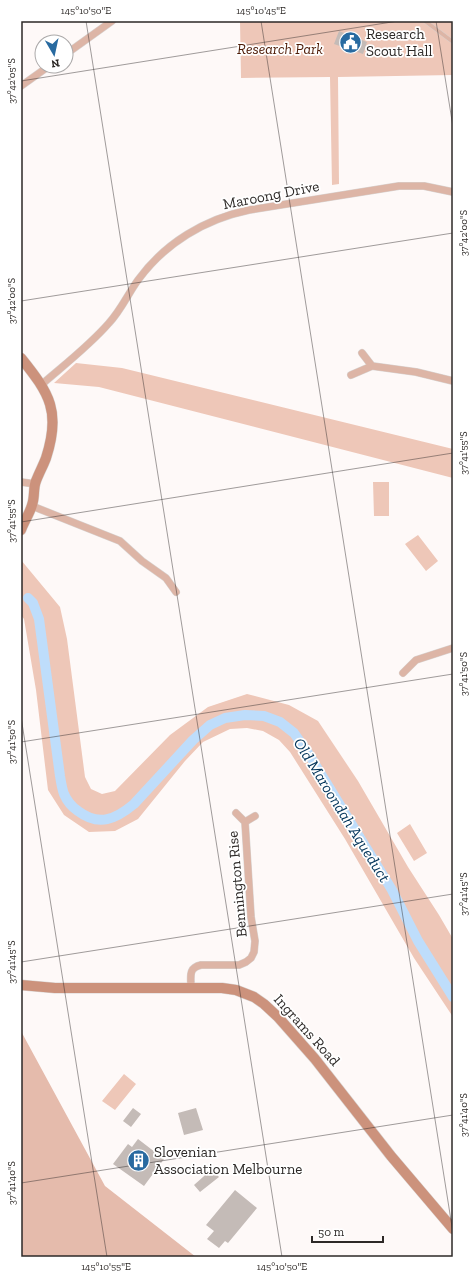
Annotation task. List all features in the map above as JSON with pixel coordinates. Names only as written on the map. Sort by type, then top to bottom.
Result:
[{"type":"street","points":[[74,48],[112,21]]},
{"type":"street","points":[[21,86],[38,74]]},
{"type":"street","name":"Maroong Drive","points":[[41,385],[110,322],[138,281],[159,256],[178,240],[204,225],[231,214],[249,210],[391,187],[424,186],[453,192]]},
{"type":"street","points":[[362,353],[372,366]]},
{"type":"street","points":[[21,358],[48,396],[51,408],[52,427],[46,458],[35,484],[32,506],[21,530]]},
{"type":"street","points":[[351,376],[372,366],[420,373],[453,381]]},
{"type":"street","points":[[21,482],[35,484]]},
{"type":"street","points":[[32,506],[120,541],[166,578],[176,592]]},
{"type":"street","points":[[403,673],[416,660],[453,648]]},
{"type":"street","name":"Bennington Rise","points":[[191,988],[191,974],[192,970],[196,966],[239,965],[251,958],[254,952],[255,941],[251,917],[245,822],[236,813]]},
{"type":"street","name":"Bennington Rise","points":[[245,822],[255,816]]},
{"type":"street","name":"Ingrams Road","points":[[21,985],[55,988],[191,988],[236,990],[254,997],[268,1007],[308,1050],[391,1156],[453,1229]]},
{"type":"lane","points":[[425,21],[453,42]]},
{"type":"green space","name":"Research Park","points":[[240,21],[453,21],[453,75],[338,77],[339,184],[332,185],[330,77],[241,78]]},
{"type":"green space","points":[[76,363],[122,368],[453,449],[453,478],[99,387],[54,383]]},
{"type":"green space","points":[[373,482],[389,482],[389,516],[374,516]]},
{"type":"green space","points":[[418,535],[438,561],[426,571],[405,544]]},
{"type":"green space","points":[[21,560],[60,607],[67,639],[85,777],[91,789],[102,794],[115,791],[170,735],[208,707],[247,694],[289,705],[318,721],[358,781],[408,867],[453,939],[453,1017],[414,958],[345,839],[290,752],[279,740],[263,731],[247,728],[230,729],[203,742],[185,761],[138,819],[115,831],[89,832],[64,815],[48,790],[36,690],[24,619],[21,615]]},
{"type":"green space","points":[[410,824],[427,853],[414,861],[397,833]]},
{"type":"green space","points":[[124,1074],[136,1084],[115,1110],[102,1101]]},
{"type":"shaded area","points":[[21,1033],[105,1186],[196,1257],[21,1257]]},
{"type":"building","name":"Research Scout Hall","points":[[339,31],[367,42],[363,54],[334,44]]},
{"type":"building","points":[[133,1108],[141,1114],[131,1127],[123,1121]]},
{"type":"building","points":[[196,1108],[203,1130],[184,1135],[178,1113]]},
{"type":"building","name":"Slovenian Association Melbourne","points":[[138,1139],[164,1159],[144,1186],[113,1164],[128,1144],[132,1147]]},
{"type":"building","points":[[212,1169],[219,1177],[200,1192],[194,1185]]},
{"type":"building","points":[[235,1190],[257,1208],[228,1243],[225,1241],[219,1248],[207,1239],[214,1231],[206,1225]]},
{"type":"waterway","name":"Old Maroondah Aqueduct","points":[[28,598],[33,603],[39,619],[62,788],[64,794],[74,808],[86,816],[100,820],[121,814],[134,804],[193,740],[210,725],[225,718],[245,715],[264,716],[280,722],[294,733],[308,753],[392,890],[418,941],[453,997]]},
{"type":"place","name":"Research Scout Hall","points":[[351,43]]},
{"type":"place","name":"Slovenian Association Melbourne","points":[[139,1161]]}]
